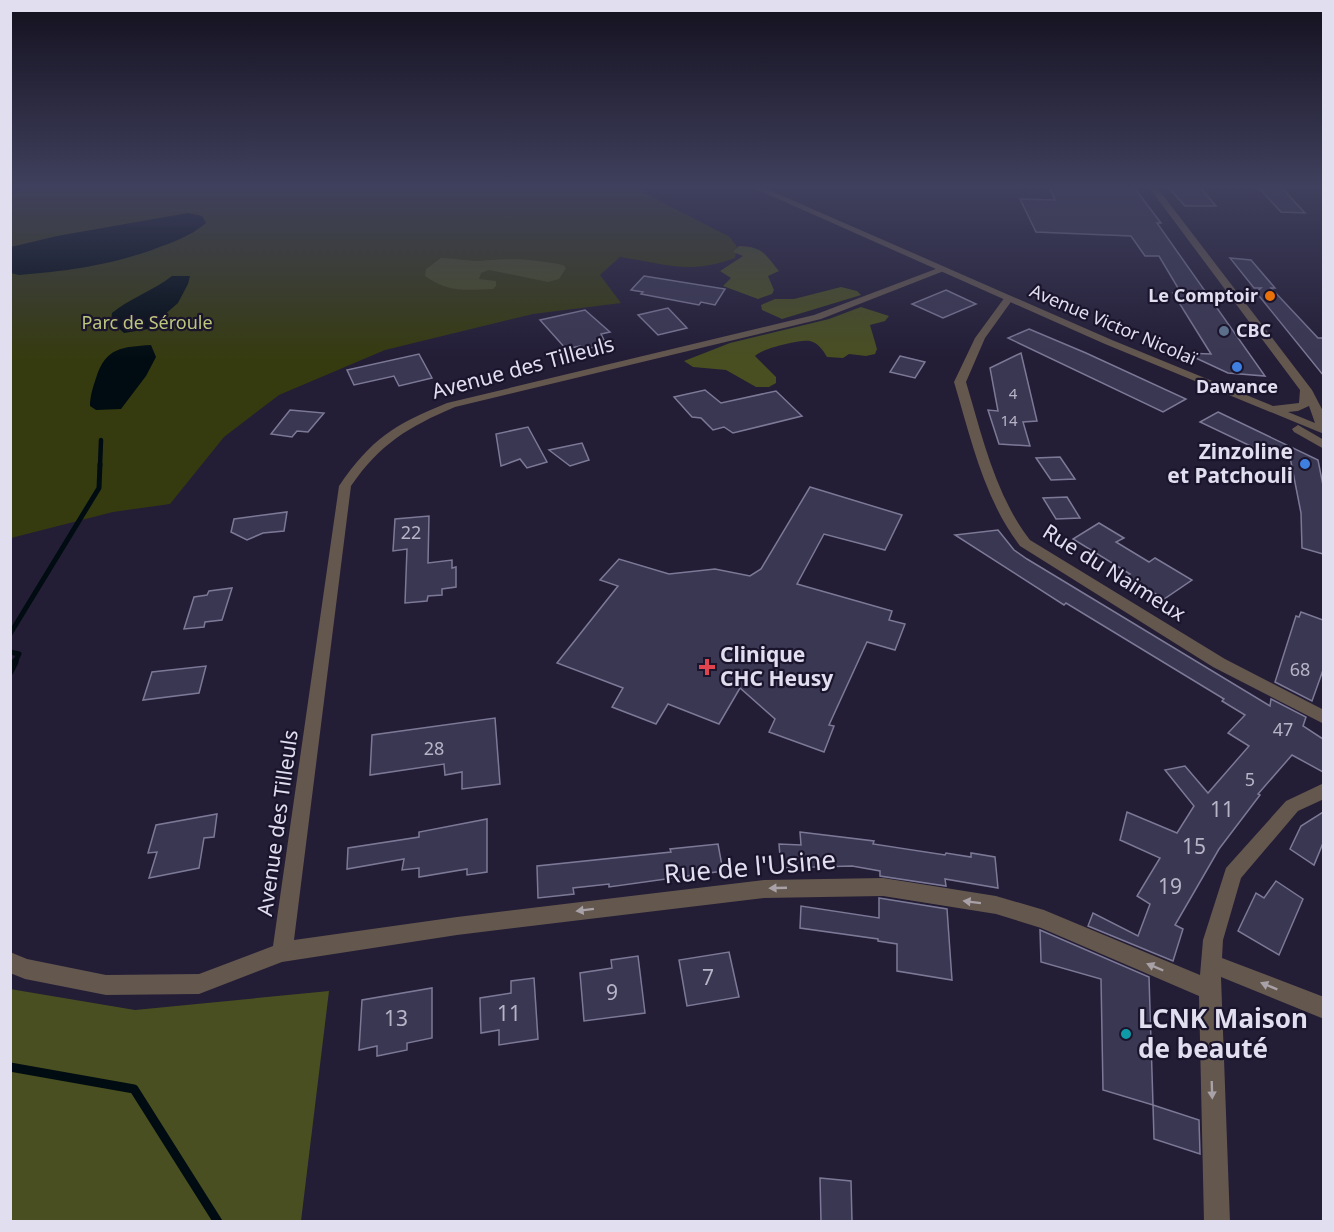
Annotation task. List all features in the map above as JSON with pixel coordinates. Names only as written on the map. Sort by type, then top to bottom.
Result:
[{"type":"street","name":"Avenue Victor Nicolaï","points":[[885,243],[1008,299],[1262,407]]},
{"type":"street","points":[[1195,243],[1319,407],[1323,431]]},
{"type":"street","name":"Avenue des Tilleuls","points":[[282,952],[345,486],[375,445],[397,430],[451,405],[817,317],[944,269]]},
{"type":"street","name":"Rue du Naimeux","points":[[1008,299],[995,314],[972,350],[960,382],[1003,509],[1014,531],[1025,543],[1219,663],[1323,718]]},
{"type":"street","points":[[1262,407],[1282,410],[1300,407],[1306,400],[1306,390]]},
{"type":"street","points":[[1262,407],[1323,431]]},
{"type":"street","points":[[1262,407],[1323,445]]},
{"type":"street","points":[[1217,1221],[1209,990],[1212,940],[1233,874],[1292,806],[1323,790]]},
{"type":"street","name":"Rue de l'Usine","points":[[10,962],[26,969],[106,984],[199,984],[282,952],[457,926],[764,889],[883,887],[996,905],[1044,919],[1209,990]]},
{"type":"street","points":[[1210,963],[1323,1008]]},
{"type":"green space","name":"Parc de Séroule","points":[[10,243],[735,243],[737,247],[735,258],[704,266],[664,265],[620,257],[600,275],[621,303],[533,314],[385,350],[279,395],[224,437],[170,504],[113,512],[11,538]]},
{"type":"green space","points":[[739,246],[762,252],[779,271],[768,276],[774,290],[772,294],[758,299],[723,286],[731,278],[720,271],[743,256],[733,252]]},
{"type":"green space","points":[[441,258],[479,261],[531,260],[563,265],[566,268],[559,279],[548,282],[489,270],[481,273],[479,279],[496,281],[493,289],[458,289],[442,285],[425,276],[426,269]]},
{"type":"green space","points":[[841,287],[857,291],[861,295],[782,319],[762,310],[761,305],[775,299],[794,299]]},
{"type":"green space","points":[[861,307],[889,316],[885,321],[870,325],[877,349],[875,354],[866,356],[849,354],[843,358],[827,357],[820,347],[810,341],[772,348],[755,356],[776,377],[776,383],[769,387],[756,387],[726,370],[693,367],[684,361],[730,343],[829,319]]},
{"type":"green space","points":[[10,989],[135,1010],[329,991],[301,1221],[11,1221]]},
{"type":"shaded area","points":[[26,243],[170,243],[118,260],[86,267],[19,275],[11,273],[11,247]]},
{"type":"shaded area","points":[[172,276],[190,276],[178,303],[148,329],[124,333],[111,321],[112,313]]},
{"type":"shaded area","points":[[151,345],[156,357],[146,376],[121,409],[96,410],[90,406],[96,378],[110,354],[123,348]]},
{"type":"building","points":[[1136,243],[1171,243],[1265,376],[1228,373],[1185,353],[1211,354],[1173,293],[1181,293],[1159,256],[1145,256]]},
{"type":"building","points":[[1230,258],[1251,260],[1275,288],[1271,288],[1318,338],[1323,338],[1323,375],[1256,292],[1261,288],[1254,288]]},
{"type":"building","points":[[644,276],[725,289],[715,305],[701,302],[699,305],[631,290]]},
{"type":"building","points":[[946,290],[976,304],[943,318],[912,304]]},
{"type":"building","points":[[668,308],[687,328],[658,335],[638,315]]},
{"type":"building","points":[[585,310],[610,332],[601,334],[606,344],[583,350],[580,346],[566,349],[540,320]]},
{"type":"building","points":[[1029,329],[1186,399],[1163,412],[1008,338]]},
{"type":"building","points":[[1021,353],[1037,421],[1023,422],[1030,446],[999,444],[988,410],[998,411],[990,368]]},
{"type":"building","points":[[419,354],[432,378],[399,386],[394,376],[354,385],[347,370]]},
{"type":"building","points":[[900,356],[925,362],[915,378],[890,372]]},
{"type":"building","points":[[705,390],[721,403],[776,391],[802,416],[733,433],[724,427],[713,430],[701,418],[692,417],[674,397]]},
{"type":"building","points":[[290,410],[324,413],[308,432],[297,431],[292,437],[271,434]]},
{"type":"building","points":[[1218,412],[1318,460],[1323,485],[1323,554],[1302,548],[1301,513],[1290,457],[1261,451],[1200,422]]},
{"type":"building","points":[[528,427],[547,462],[527,468],[520,459],[501,466],[496,434]]},
{"type":"building","points":[[582,443],[589,460],[570,466],[549,450]]},
{"type":"building","points":[[1060,457],[1075,479],[1051,480],[1036,458]]},
{"type":"building","points":[[810,487],[902,515],[885,550],[824,534],[797,584],[892,611],[889,620],[905,624],[895,650],[867,642],[829,725],[834,726],[824,752],[769,732],[775,719],[740,688],[719,724],[668,704],[656,724],[612,707],[623,688],[557,663],[618,586],[600,580],[619,559],[669,574],[715,569],[750,576],[761,569]]},
{"type":"building","points":[[1067,497],[1080,518],[1056,519],[1043,498]]},
{"type":"building","points":[[287,512],[284,531],[263,533],[247,540],[231,532],[234,519]]},
{"type":"building","points":[[429,516],[428,563],[452,560],[452,568],[456,567],[456,587],[442,589],[442,595],[428,596],[427,601],[405,603],[407,549],[393,551],[395,519]]},
{"type":"building","points":[[1099,523],[1124,538],[1116,542],[1149,562],[1155,558],[1192,580],[1164,599],[1126,576],[1130,574],[1073,539]]},
{"type":"building","points":[[998,530],[1014,550],[1027,559],[1270,706],[1271,699],[1306,717],[1303,726],[1323,739],[1323,772],[1292,755],[1258,794],[1260,795],[1219,849],[1175,925],[1183,929],[1173,961],[1088,926],[1093,913],[1138,936],[1150,904],[1137,896],[1160,858],[1120,840],[1127,812],[1177,833],[1194,806],[1165,770],[1185,766],[1208,793],[1249,746],[1228,733],[1245,715],[1222,701],[1224,699],[1066,603],[1064,605],[955,535]]},
{"type":"building","points":[[232,588],[222,620],[205,622],[204,627],[184,629],[194,597],[207,595],[209,591]]},
{"type":"building","points":[[1301,612],[1323,620],[1323,670],[1312,701],[1275,682],[1296,616],[1299,617]]},
{"type":"building","points":[[206,666],[199,693],[143,700],[152,672]]},
{"type":"building","points":[[495,718],[500,784],[462,789],[462,772],[445,775],[444,764],[370,775],[372,735]]},
{"type":"building","points":[[1323,812],[1323,843],[1314,865],[1290,849],[1301,826]]},
{"type":"building","points":[[217,814],[214,837],[204,838],[199,868],[149,878],[157,852],[148,853],[156,825]]},
{"type":"building","points":[[487,819],[487,872],[467,875],[467,869],[419,877],[419,868],[402,870],[404,859],[347,869],[348,848],[419,837],[419,832]]},
{"type":"building","points":[[800,832],[874,841],[873,844],[945,855],[946,853],[971,857],[971,853],[995,857],[998,888],[945,879],[946,886],[880,876],[880,871],[852,866],[781,868],[779,844],[801,845]]},
{"type":"building","points":[[718,844],[723,871],[609,887],[609,884],[573,888],[574,894],[538,898],[537,866],[671,852],[670,849]]},
{"type":"building","points":[[1276,881],[1303,899],[1279,955],[1238,931],[1256,893],[1264,898]]},
{"type":"building","points":[[879,898],[947,909],[952,980],[897,971],[897,944],[878,941],[878,939],[800,928],[801,906],[879,918]]},
{"type":"building","name":"LCNK Maison de beauté","points":[[1040,930],[1149,977],[1153,1105],[1103,1090],[1101,979],[1041,962]]},
{"type":"building","points":[[729,952],[739,997],[687,1006],[679,960]]},
{"type":"building","points":[[638,956],[645,1013],[584,1021],[580,973],[612,968],[611,960]]},
{"type":"building","points":[[534,978],[538,1039],[499,1045],[499,1030],[481,1033],[480,998],[511,993],[511,981]]},
{"type":"building","points":[[432,988],[432,1038],[407,1043],[407,1050],[377,1056],[377,1046],[359,1050],[362,1000]]},
{"type":"building","points":[[1153,1105],[1199,1120],[1200,1154],[1154,1139]]},
{"type":"building","points":[[820,1178],[851,1181],[852,1221],[821,1221]]},
{"type":"waterway","points":[[100,466],[101,440]]},
{"type":"waterway","points":[[10,634],[99,488],[100,464]]},
{"type":"waterway","points":[[10,652],[19,654],[10,672]]},
{"type":"waterway","points":[[10,1067],[134,1089],[218,1222]]},
{"type":"place","name":"Le Comptoir","points":[[1270,296]]},
{"type":"place","name":"CBC","points":[[1224,331]]},
{"type":"place","name":"Dawance","points":[[1237,367]]},
{"type":"place","name":"Zinzoline et Patchouli","points":[[1305,464]]},
{"type":"place","name":"Clinique CHC Heusy","points":[[707,667]]},
{"type":"place","name":"LCNK Maison de beauté","points":[[1126,1034]]}]
